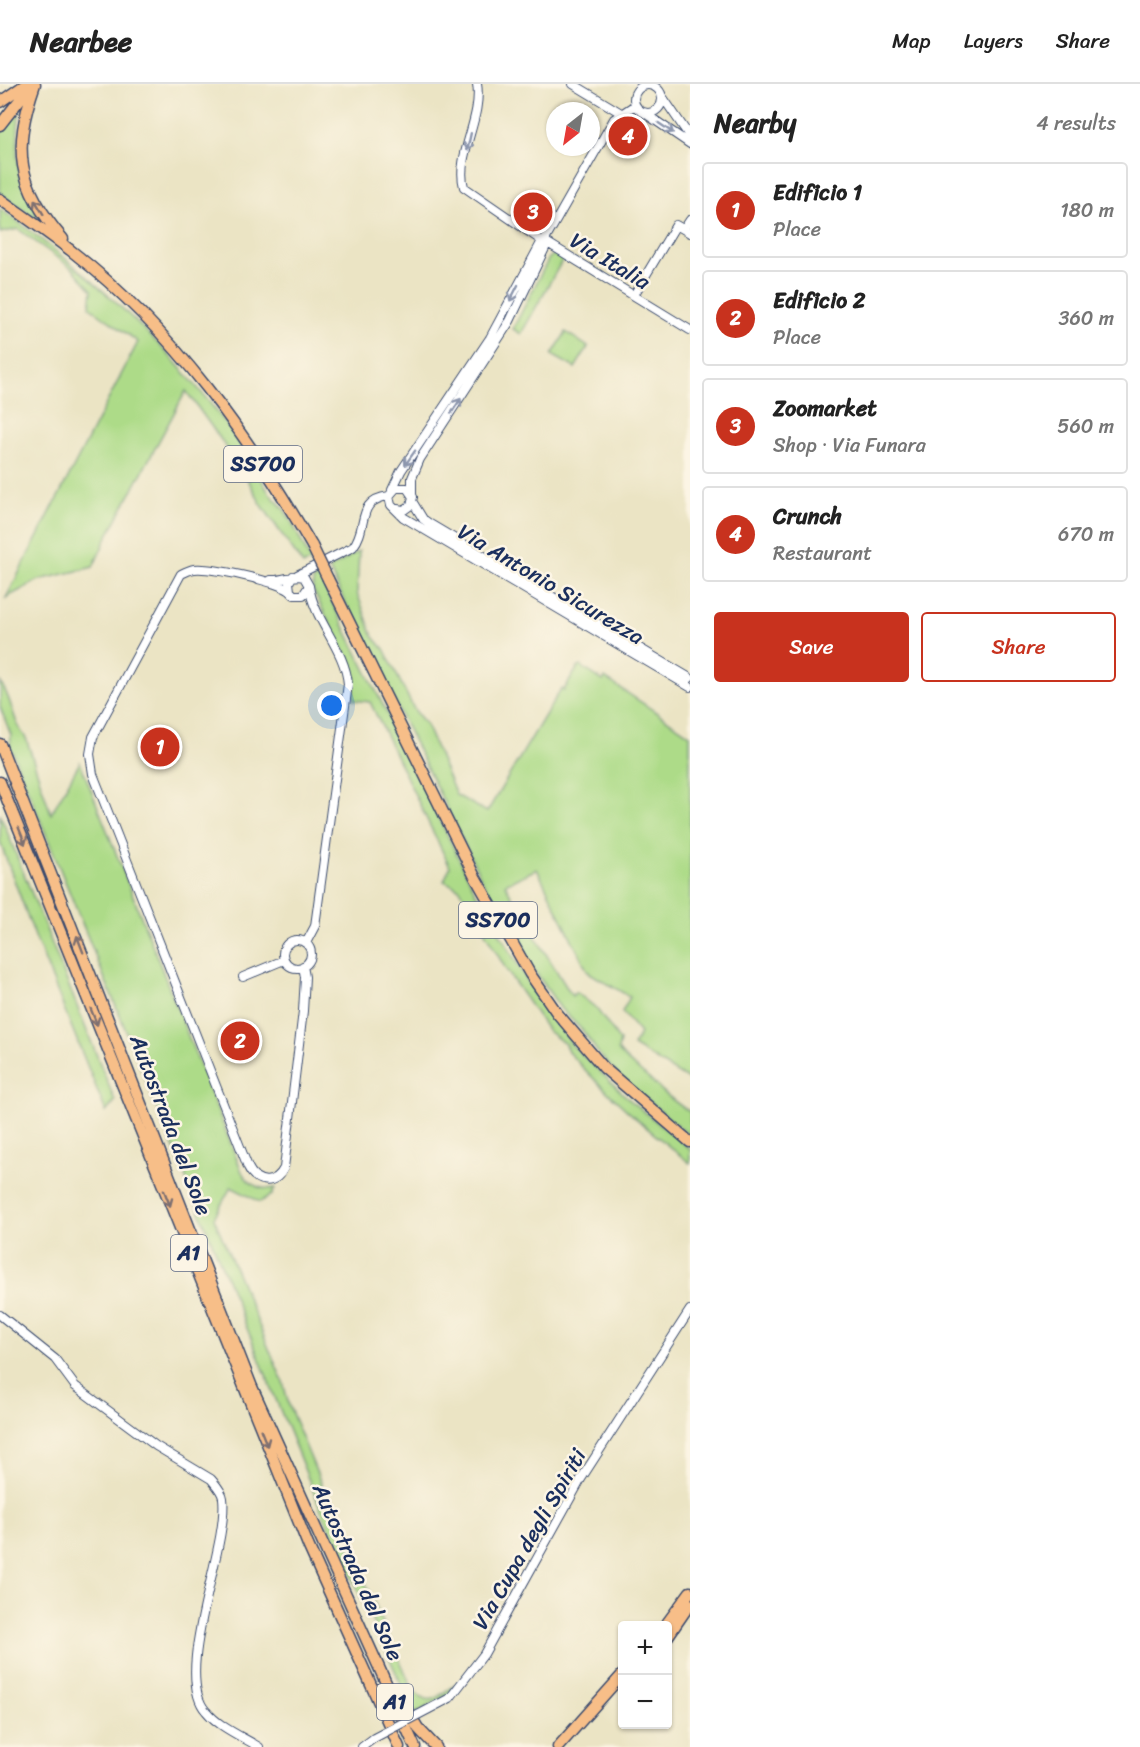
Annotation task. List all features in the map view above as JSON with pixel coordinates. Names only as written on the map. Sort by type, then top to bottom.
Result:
[{"type":"highway","points":[[0,102],[27,84]]},
{"type":"highway","points":[[0,125],[33,84]]},
{"type":"highway","points":[[33,84],[21,136],[23,170],[35,202],[75,253]]},
{"type":"highway","name":"SS700","points":[[0,199],[75,253],[131,304],[207,386],[250,444],[312,546],[474,874],[530,975],[557,1013],[604,1068],[690,1142]]},
{"type":"highway","name":"Autostrada del Sole","points":[[0,744],[252,1387],[416,1747]]},
{"type":"highway","name":"Autostrada del Sole","points":[[0,782],[308,1545],[398,1747]]},
{"type":"highway","points":[[669,1621],[690,1592]]},
{"type":"highway","points":[[672,1630],[690,1605]]},
{"type":"highway","points":[[375,1657],[418,1728],[436,1747]]},
{"type":"highway","points":[[558,1747],[618,1680]]},
{"type":"highway","points":[[567,1747],[618,1690]]},
{"type":"street","name":"Via Italia","points":[[477,84],[476,110],[462,176],[464,188],[545,242],[690,330]]},
{"type":"street","points":[[573,84],[621,113]]},
{"type":"street","points":[[638,84],[634,95],[635,105],[690,144]]},
{"type":"street","points":[[634,95],[639,88],[648,85],[660,90],[690,137]]},
{"type":"street","points":[[642,112],[651,113],[659,108],[660,90]]},
{"type":"street","points":[[391,493],[401,471],[496,328],[605,133],[614,119],[635,105]]},
{"type":"street","points":[[634,295],[676,225],[687,231],[690,220]]},
{"type":"street","points":[[396,509],[404,510],[412,498],[412,478],[420,459],[510,321],[545,242]]},
{"type":"street","points":[[266,581],[285,580],[295,576],[353,546],[358,538],[368,506],[376,498],[403,487],[412,498]]},
{"type":"street","name":"Via Antonio Sicurezza","points":[[391,493],[391,505],[403,517],[690,687]]},
{"type":"street","name":"Via Antonio Sicurezza","points":[[412,498],[423,519],[430,524],[690,678]]},
{"type":"street","points":[[297,596],[306,592],[316,566]]},
{"type":"street","points":[[290,591],[289,582],[295,576],[304,576],[309,584],[315,609],[344,669],[348,684],[315,926],[306,943],[310,956],[303,966],[305,977],[303,1011],[284,1168],[276,1179],[265,1182],[255,1177],[248,1167],[93,774],[90,754],[93,737],[176,578],[191,569],[199,569],[266,581],[290,591],[315,609]]},
{"type":"street","points":[[284,960],[283,951],[288,943],[297,940],[306,943]]},
{"type":"street","points":[[284,960],[295,967],[303,966]]},
{"type":"street","points":[[243,977],[284,960]]},
{"type":"street","name":"Via Cupa degli Spiriti","points":[[362,1747],[374,1738],[450,1698],[484,1654],[581,1479],[690,1310]]},
{"type":"street","points":[[0,1315],[56,1359],[75,1386],[137,1433],[211,1479],[219,1487],[223,1498],[221,1522],[196,1659],[196,1690],[204,1710],[220,1724],[259,1747]]},
{"type":"green space","points":[[19,110],[17,154],[20,177],[38,216],[36,218],[0,193],[0,133]]},
{"type":"green space","points":[[0,209],[37,236],[106,293],[170,356],[227,425],[254,463],[271,496],[287,514],[311,561],[303,565],[261,504],[242,469],[186,391],[93,567],[39,580],[6,598],[138,342],[90,307],[92,290],[73,269],[18,229],[0,233]]},
{"type":"green space","points":[[555,254],[563,259],[521,334],[513,329],[549,258]]},
{"type":"green space","points":[[566,332],[588,347],[575,368],[552,355]]},
{"type":"green space","points":[[359,551],[357,593],[373,636],[384,649],[414,709],[426,725],[456,795],[487,812],[561,689],[564,690],[578,667],[581,666],[603,681],[605,678],[690,735],[690,1081],[633,1046],[640,1033],[622,1012],[630,997],[588,972],[537,869],[505,884],[572,996],[576,992],[596,1008],[620,1041],[618,1050],[623,1057],[671,1099],[690,1112],[690,1136],[619,1076],[599,1054],[583,1031],[561,1009],[523,954],[490,896],[329,569]]},
{"type":"green space","points":[[318,574],[476,893],[527,980],[573,1046],[632,1102],[690,1149],[690,1163],[642,1124],[582,1067],[568,1052],[565,1044],[548,1031],[507,971],[460,889],[444,881],[450,867],[370,702],[354,700],[354,672],[313,590],[313,581]]},
{"type":"green space","points":[[0,682],[8,696],[21,732],[26,738],[51,814],[80,762],[242,1172],[256,1186],[265,1189],[275,1188],[272,1195],[260,1202],[231,1187],[214,1218],[283,1382],[289,1406],[318,1476],[413,1690],[426,1699],[431,1699],[457,1684],[448,1695],[415,1714],[321,1510],[10,746],[11,735],[0,707]]},
{"type":"green space","points":[[0,814],[115,1101],[106,1112],[36,939],[0,842]]},
{"type":"place","name":"Crunch","points":[[628,136]]},
{"type":"place","name":"Zoomarket","points":[[533,212]]},
{"type":"place","name":"Edificio 1","points":[[160,747]]},
{"type":"place","name":"Edificio 2","points":[[240,1041]]}]
